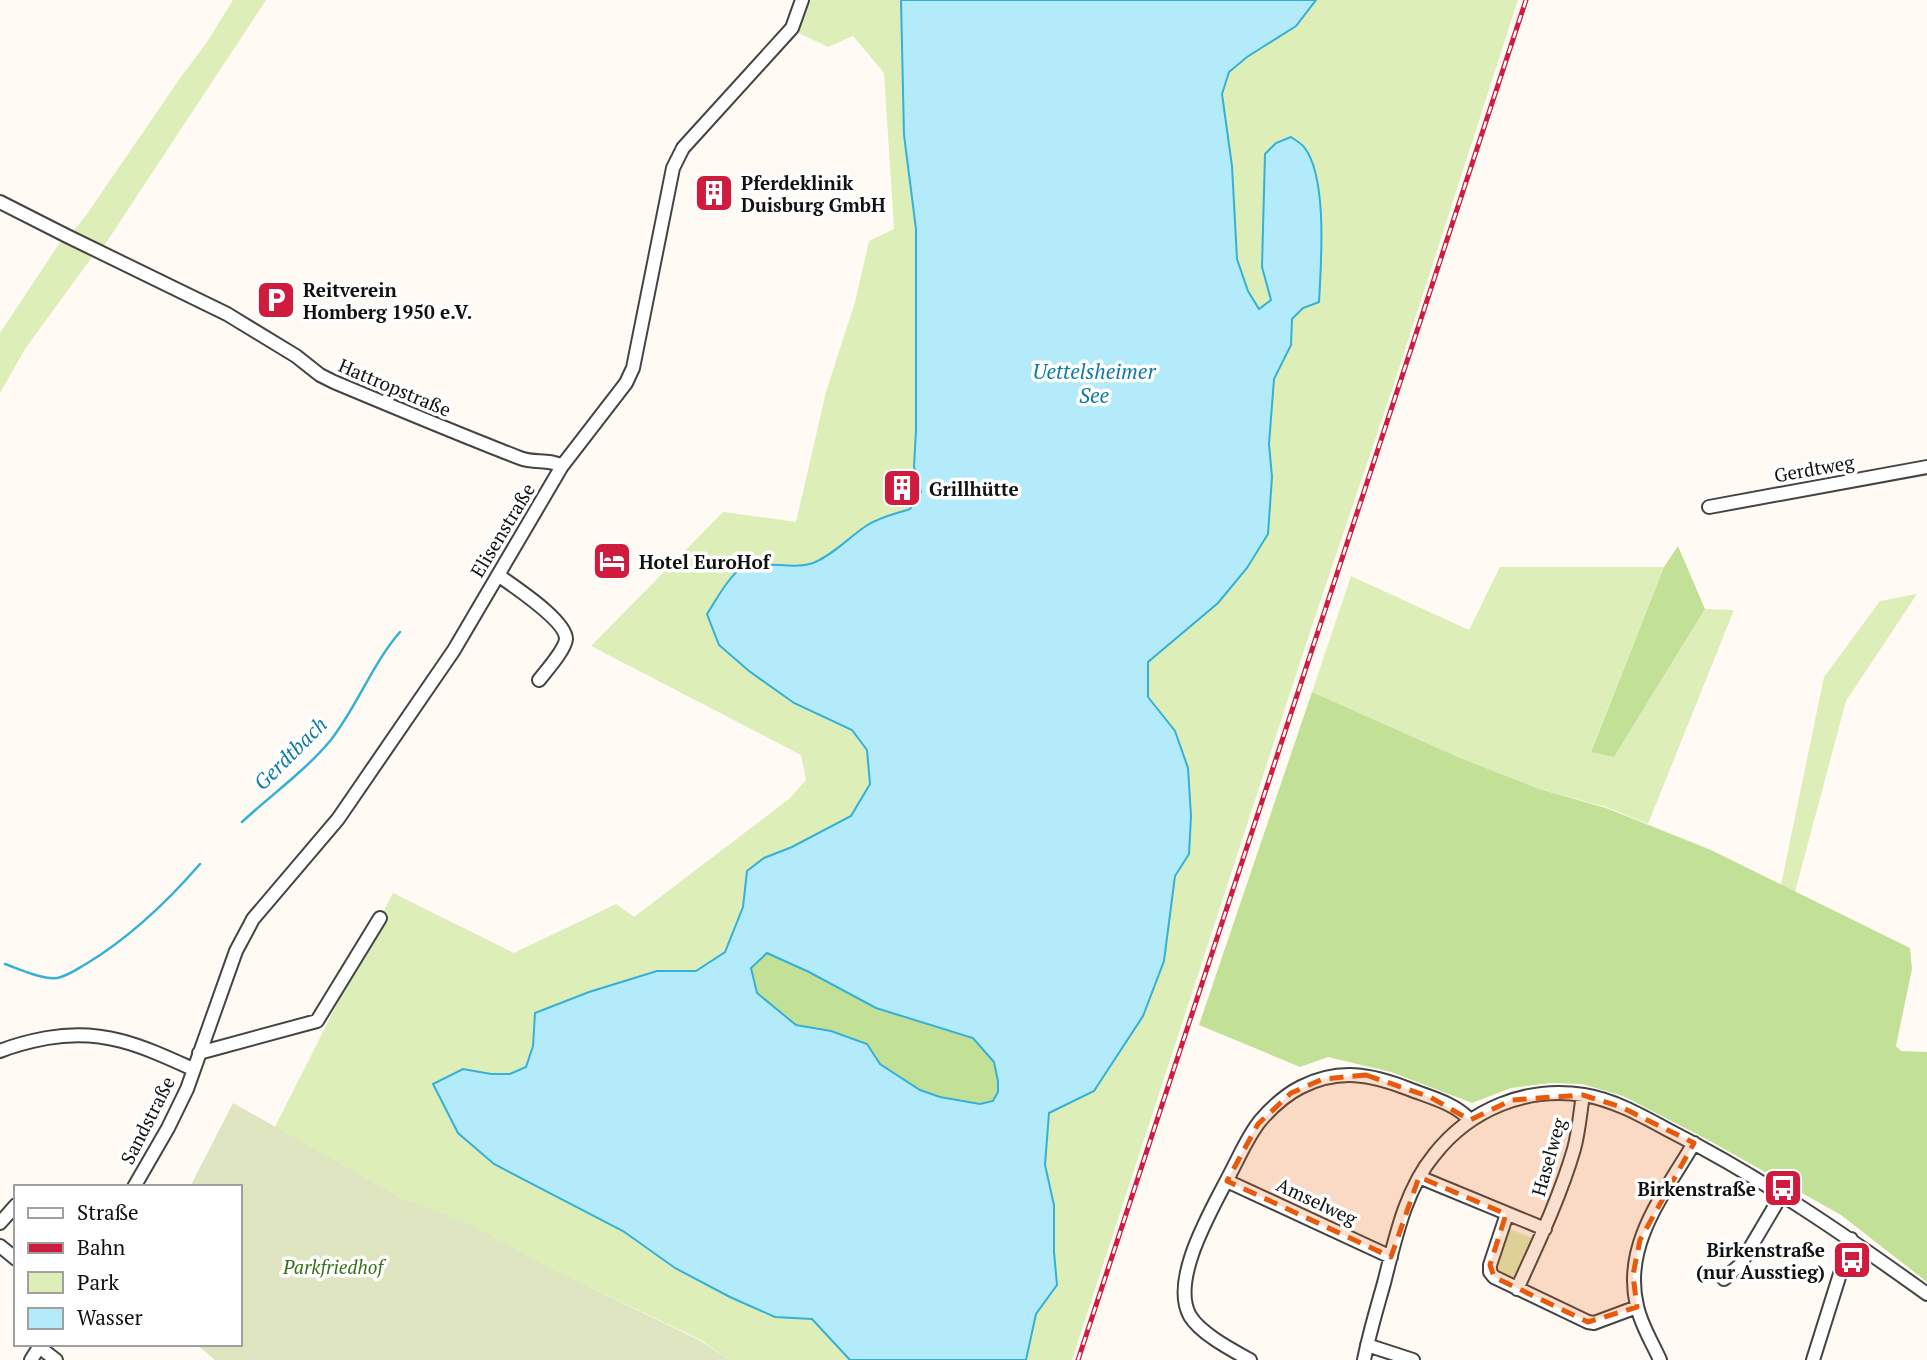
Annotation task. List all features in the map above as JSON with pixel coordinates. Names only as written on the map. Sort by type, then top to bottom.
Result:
[{"type":"street","name":"Elisenstraße","points":[[193,1069],[236,951],[253,919],[338,819],[454,650],[562,466],[623,390],[631,376],[677,159],[683,148],[792,28],[802,0]]},
{"type":"street","name":"Hattropstraße","points":[[0,202],[227,314],[334,382],[525,460],[553,461],[562,466]]},
{"type":"street","name":"Gerdtweg","points":[[1709,507],[1927,467]]},
{"type":"street","points":[[498,575],[554,618],[564,631],[564,646],[539,680]]},
{"type":"street","points":[[199,1053],[317,1021],[380,918]]},
{"type":"street","points":[[0,1051],[61,1036],[96,1035],[130,1043],[193,1069]]},
{"type":"street","name":"Sandstraße","points":[[135,1185],[178,1108],[193,1069]]},
{"type":"street","points":[[1250,1360],[1212,1337],[1191,1316],[1186,1304],[1187,1276],[1192,1253],[1244,1146],[1273,1107],[1301,1087],[1323,1079],[1354,1074],[1383,1079],[1462,1111],[1470,1120]]},
{"type":"street","points":[[1364,1360],[1409,1199],[1433,1156],[1470,1120],[1486,1110],[1512,1100],[1546,1094],[1583,1095],[1621,1107],[1694,1143],[1782,1194],[1851,1239],[1927,1294]]},
{"type":"street","name":"Haselweg","points":[[1517,1289],[1545,1229],[1574,1146],[1583,1095]]},
{"type":"street","points":[[1660,1360],[1637,1307],[1633,1275],[1635,1255],[1646,1226],[1694,1143]]},
{"type":"street","name":"Haselweg","points":[[1419,1177],[1545,1229]]},
{"type":"street","name":"Amselweg","points":[[1227,1181],[1391,1257]]},
{"type":"street","points":[[1724,1279],[1740,1265],[1782,1194]]},
{"type":"street","points":[[0,1223],[14,1207]]},
{"type":"street","name":"Haselweg","points":[[1507,1214],[1490,1265],[1490,1272],[1494,1277],[1588,1322],[1594,1323],[1637,1307]]},
{"type":"street","points":[[1813,1360],[1851,1239]]},
{"type":"street","points":[[0,1246],[14,1257]]},
{"type":"street","points":[[1367,1345],[1413,1360]]},
{"type":"street","points":[[31,1360],[40,1346],[56,1360]]},
{"type":"highlighted area","points":[[1366,1075],[1430,1097],[1470,1120],[1512,1100],[1583,1095],[1621,1107],[1694,1143],[1640,1240],[1633,1275],[1637,1307],[1588,1322],[1494,1277],[1490,1265],[1506,1214],[1419,1177],[1391,1257],[1227,1181],[1258,1124],[1291,1093],[1323,1079]]},
{"type":"green space","points":[[233,0],[266,0],[102,249],[75,236],[74,230],[207,42]]},
{"type":"green space","points":[[808,0],[901,0],[904,135],[916,229],[914,466],[921,492],[911,509],[877,519],[836,550],[811,564],[746,567],[736,572],[724,588],[794,703],[852,730],[867,750],[870,784],[851,816],[792,847],[764,858],[747,871],[743,907],[725,951],[696,971],[657,971],[589,992],[535,1013],[533,1046],[526,1067],[510,1074],[491,1074],[623,1231],[675,1268],[730,1297],[775,1317],[812,1319],[850,1360],[730,1360],[699,1339],[402,1198],[275,1127],[393,893],[514,953],[616,904],[634,917],[789,799],[806,780],[801,755],[591,646],[723,512],[796,522],[826,392],[855,302],[869,241],[894,229],[884,73],[853,36],[828,47],[799,33]]},
{"type":"green space","points":[[1316,0],[1518,0],[1072,1360],[1026,1360],[1036,1314],[1057,1285],[1054,1205],[1045,1165],[1049,1112],[1094,1091],[1143,1016],[1164,961],[1175,876],[1189,854],[1191,816],[1188,768],[1175,731],[1148,697],[1148,662],[1268,534],[1272,477],[1269,444],[1274,379],[1291,345],[1292,319],[1303,308],[1319,302],[1321,233],[1263,214],[1262,267],[1271,300],[1259,309],[1248,291],[1237,259],[1232,166],[1222,94],[1229,72],[1247,57],[1296,26]]},
{"type":"green space","points":[[63,238],[95,253],[25,349],[0,393],[0,333]]},
{"type":"green space","points":[[1678,546],[1705,609],[1614,757],[1591,752],[1664,567]]},
{"type":"green space","points":[[1500,567],[1664,567],[1591,751],[1614,757],[1705,609],[1734,610],[1648,824],[1606,807],[1539,789],[1458,757],[1312,692],[1351,576],[1469,630]]},
{"type":"green space","points":[[1917,594],[1846,701],[1795,892],[1781,885],[1824,677],[1880,601]]},
{"type":"green space","points":[[1312,692],[1458,757],[1539,789],[1606,808],[1711,850],[1910,948],[1912,969],[1896,1046],[1901,1051],[1927,1052],[1927,1282],[1841,1215],[1710,1141],[1623,1096],[1582,1084],[1550,1083],[1511,1088],[1472,1103],[1391,1072],[1328,1057],[1300,1067],[1199,1025]]},
{"type":"green space","points":[[767,953],[876,1008],[973,1038],[994,1062],[998,1092],[993,1101],[980,1104],[940,1097],[920,1090],[880,1064],[867,1044],[831,1031],[796,1025],[757,993],[751,967]]},
{"type":"green space","name":"Parkfriedhof","points":[[233,1103],[402,1198],[472,1225],[542,1264],[699,1340],[730,1360],[215,1360],[198,1346],[242,1346],[242,1185],[191,1185]]},
{"type":"green space","points":[[1507,1228],[1535,1239],[1517,1277],[1506,1279],[1498,1275],[1495,1269]]},
{"type":"water","name":"Uettelsheimer See","points":[[901,0],[1316,0],[1296,26],[1247,57],[1229,72],[1222,94],[1232,166],[1237,259],[1248,291],[1259,309],[1271,300],[1262,267],[1265,154],[1276,143],[1291,137],[1304,147],[1312,161],[1317,179],[1321,222],[1319,302],[1303,308],[1292,319],[1291,345],[1274,379],[1269,444],[1272,477],[1268,534],[1247,568],[1218,603],[1148,662],[1148,697],[1175,731],[1188,768],[1191,816],[1189,854],[1175,876],[1164,961],[1143,1016],[1094,1091],[1049,1113],[1045,1165],[1054,1205],[1057,1285],[1036,1314],[1026,1360],[850,1360],[812,1319],[775,1317],[730,1297],[675,1268],[623,1231],[494,1164],[458,1133],[433,1084],[463,1069],[510,1074],[526,1067],[533,1046],[535,1013],[589,992],[657,971],[696,971],[725,952],[743,907],[747,871],[764,858],[792,847],[851,816],[870,784],[867,750],[852,730],[794,703],[749,671],[719,645],[707,614],[725,585],[738,571],[755,565],[795,566],[813,563],[827,556],[871,523],[910,509],[921,492],[914,467],[916,229],[904,135]],"holes":[[[767,953],[876,1008],[973,1038],[994,1062],[998,1092],[993,1101],[980,1104],[940,1097],[920,1090],[880,1064],[867,1044],[831,1031],[796,1025],[757,993],[751,968]]]},
{"type":"waterway","name":"Gerdtbach","points":[[242,822],[299,773],[330,741],[400,632]]},
{"type":"waterway","name":"Gerdtbach","points":[[5,964],[45,977],[57,978],[69,974],[132,931],[200,864]]},
{"type":"railway","points":[[1078,1360],[1526,0]]},
{"type":"place","name":"Pferdeklinik Duisburg GmbH","points":[[714,193]]},
{"type":"place","name":"Reitverein Homberg 1950 e.V.","points":[[276,300]]},
{"type":"place","name":"Grillhütte","points":[[902,488]]},
{"type":"place","name":"Hotel EuroHof","points":[[612,561]]},
{"type":"place","name":"Birkenstraße","points":[[1783,1188]]},
{"type":"place","name":"Birkenstraße (nur Ausstieg)","points":[[1852,1260]]}]
